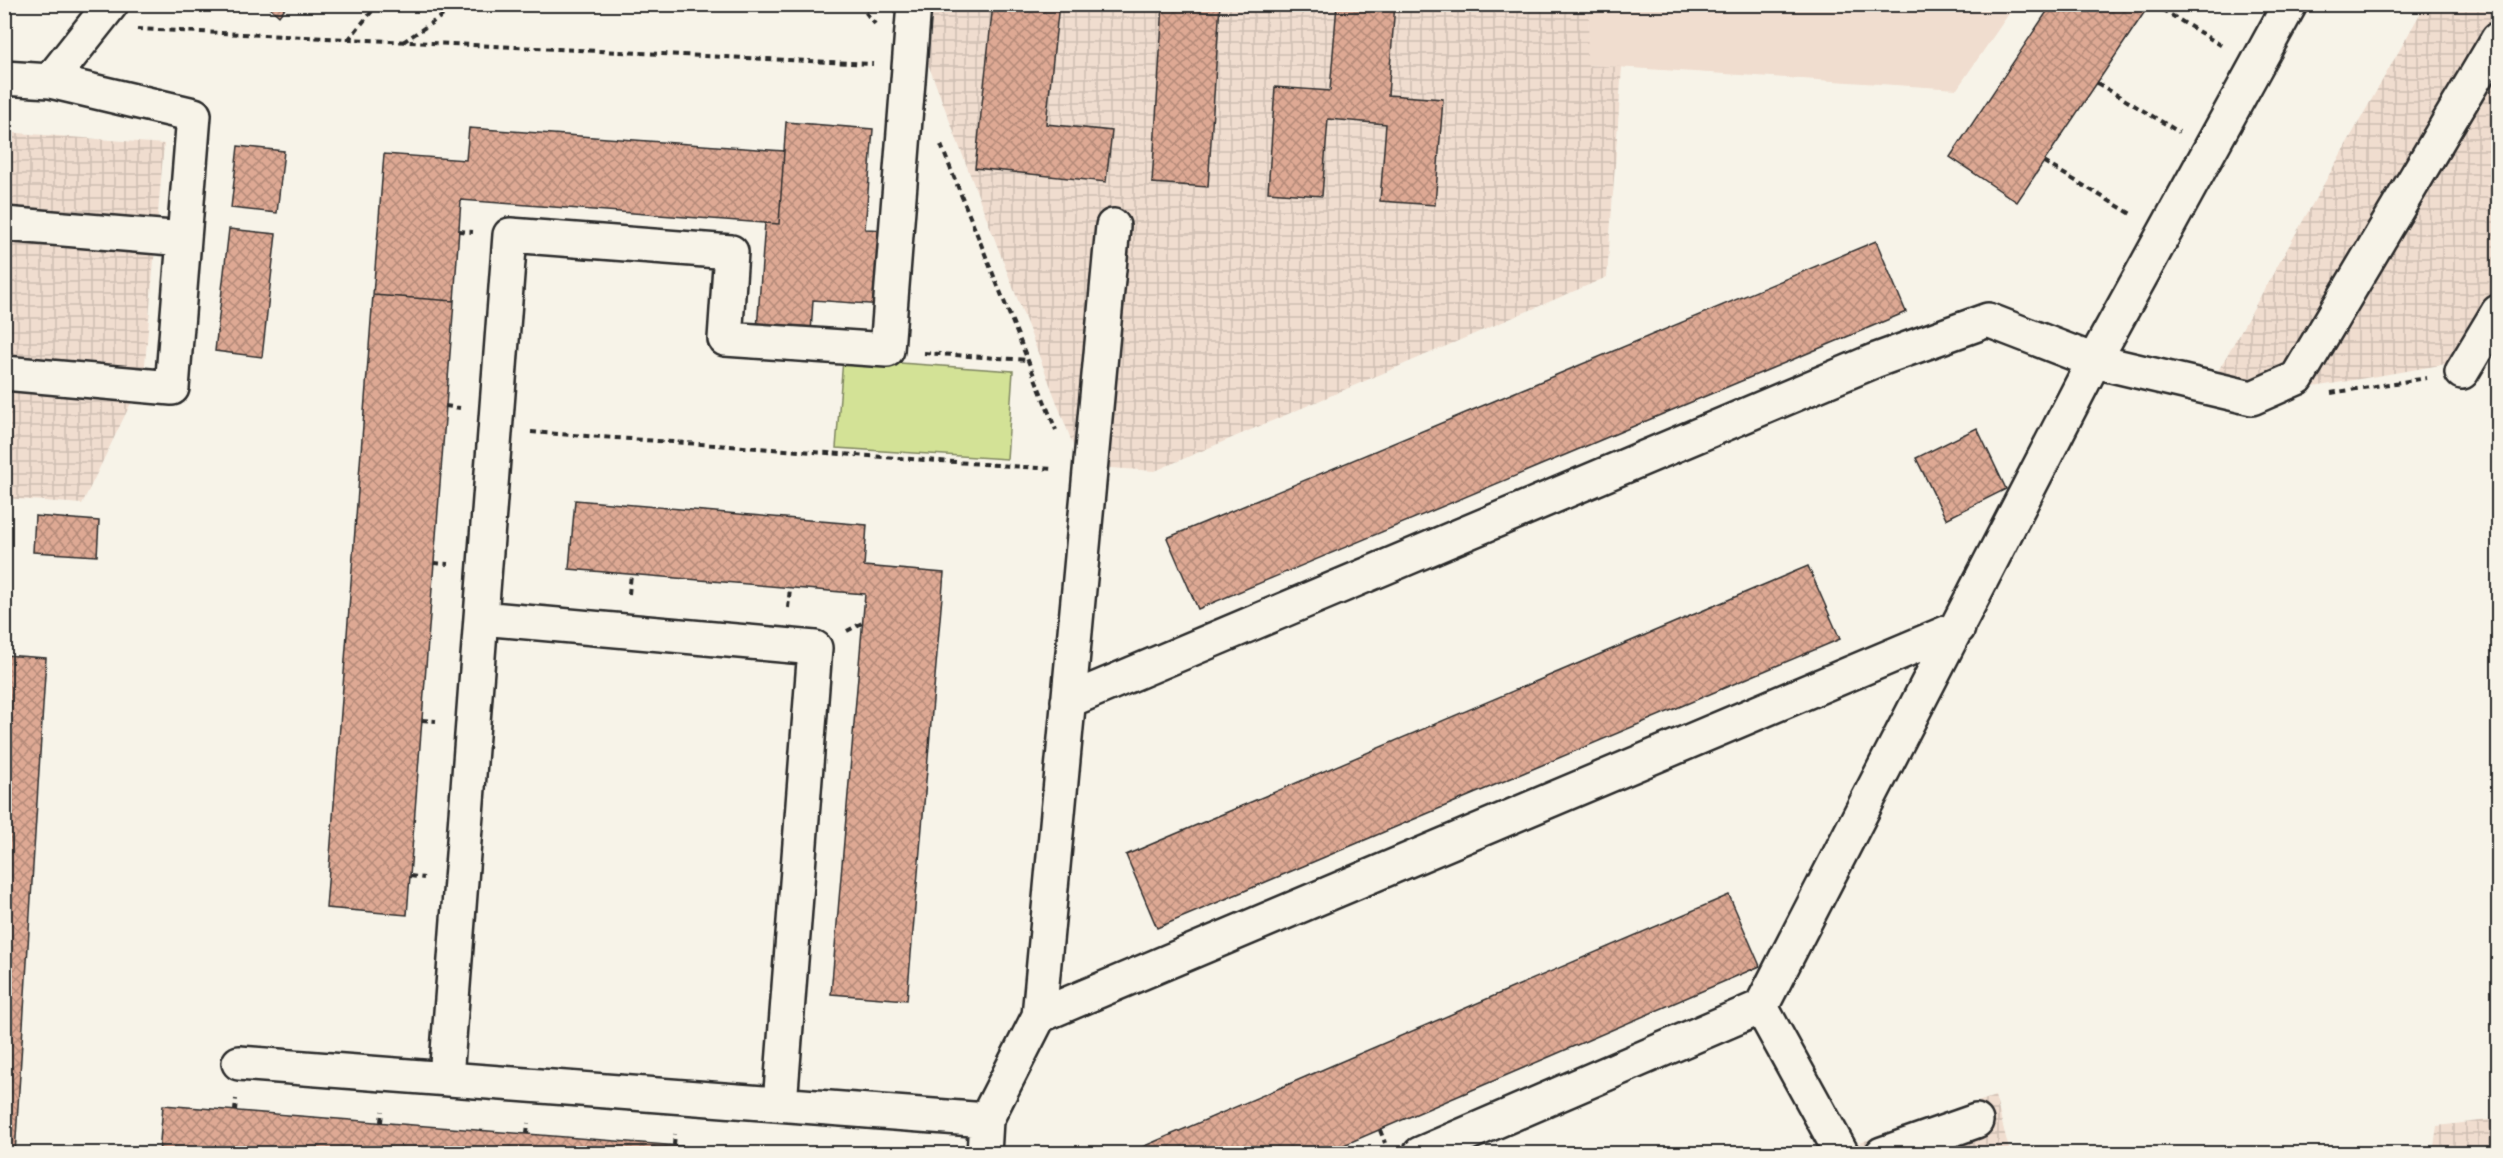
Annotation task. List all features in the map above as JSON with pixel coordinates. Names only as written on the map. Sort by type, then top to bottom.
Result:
[{"type":"street","points":[[446,1078],[510,235],[731,252],[725,339],[887,350],[914,4]]},
{"type":"street","points":[[1420,1154],[1761,1007],[2094,361],[2290,4]]},
{"type":"street","points":[[50,81],[103,16]]},
{"type":"street","points":[[1068,701],[1874,361],[1988,320],[2094,361],[2252,399],[2296,378],[2499,39]]},
{"type":"street","points":[[4,78],[50,81],[194,115],[172,388],[4,374]]},
{"type":"street","points":[[4,224],[184,239]]},
{"type":"street","points":[[984,1154],[986,1120],[1039,1016],[1113,226]]},
{"type":"street","points":[[2462,372],[2499,312]]},
{"type":"street","points":[[481,618],[815,648],[780,1104]]},
{"type":"street","points":[[1039,1016],[1958,628]]},
{"type":"street","points":[[1761,1007],[1842,1154]]},
{"type":"street","points":[[238,1063],[986,1120]]},
{"type":"street","points":[[1882,1154],[1976,1121]]},
{"type":"path","points":[[348,40],[378,4]]},
{"type":"path","points":[[404,42],[460,4]]},
{"type":"path","points":[[2153,4],[2256,66]]},
{"type":"path","points":[[103,16],[348,40],[909,66]]},
{"type":"path","points":[[2097,83],[2210,150]]},
{"type":"path","points":[[940,142],[1059,437]]},
{"type":"path","points":[[2044,162],[2164,234]]},
{"type":"path","points":[[887,350],[1028,360]]},
{"type":"path","points":[[2320,394],[2462,372]]},
{"type":"path","points":[[495,430],[1072,470],[1086,506]]},
{"type":"shaded area","points":[[933,5],[1590,5],[1586,65],[1622,67],[1607,277],[1155,471],[1081,466],[928,64]]},
{"type":"shaded area","points":[[1590,5],[2015,5],[1957,89],[1585,65]]},
{"type":"shaded area","points":[[2425,5],[2498,5],[2498,355],[2285,392],[2213,380]]},
{"type":"shaded area","points":[[4,132],[164,144],[144,376],[82,504],[5,498]]},
{"type":"shaded area","points":[[1995,1096],[2010,1153],[1827,1154]]},
{"type":"shaded area","points":[[2498,1119],[2498,1153],[2433,1153],[2437,1126]]},
{"type":"green space","points":[[843,359],[1013,371],[1007,459],[836,448]]},
{"type":"building","points":[[266,4],[288,4],[279,16]]},
{"type":"building","points":[[993,4],[1059,4],[1046,124],[1112,131],[1106,182],[975,168]]},
{"type":"building","points":[[1163,4],[1220,4],[1208,187],[1152,183]]},
{"type":"building","points":[[1337,4],[1395,4],[1388,95],[1443,99],[1435,205],[1380,201],[1386,124],[1328,119],[1322,196],[1268,192],[1275,87],[1330,91]]},
{"type":"building","points":[[2052,4],[2150,4],[2017,202],[1950,157]]},
{"type":"building","points":[[786,122],[873,129],[865,229],[888,230],[883,305],[813,300],[811,333],[757,329],[765,223],[779,224]]},
{"type":"building","points":[[469,128],[784,151],[779,224],[461,200],[454,301],[373,295],[384,154],[466,160]]},
{"type":"building","points":[[238,146],[284,151],[277,213],[231,208]]},
{"type":"building","points":[[229,229],[276,234],[262,357],[215,351]]},
{"type":"building","points":[[1876,241],[1906,312],[1198,609],[1167,538]]},
{"type":"building","points":[[373,295],[454,301],[407,915],[326,908]]},
{"type":"building","points":[[1977,428],[2006,489],[1946,519],[1916,458]]},
{"type":"building","points":[[575,500],[867,525],[864,566],[944,573],[907,1000],[831,994],[865,594],[569,569]]},
{"type":"building","points":[[35,516],[99,521],[97,556],[33,552]]},
{"type":"building","points":[[1808,566],[1840,639],[1157,928],[1126,855]]},
{"type":"building","points":[[4,655],[46,658],[15,1154],[4,1154]]},
{"type":"building","points":[[1729,895],[1760,966],[1549,1057],[1323,1154],[1126,1154]]},
{"type":"building","points":[[163,1105],[527,1134],[780,1154],[159,1154]]}]
